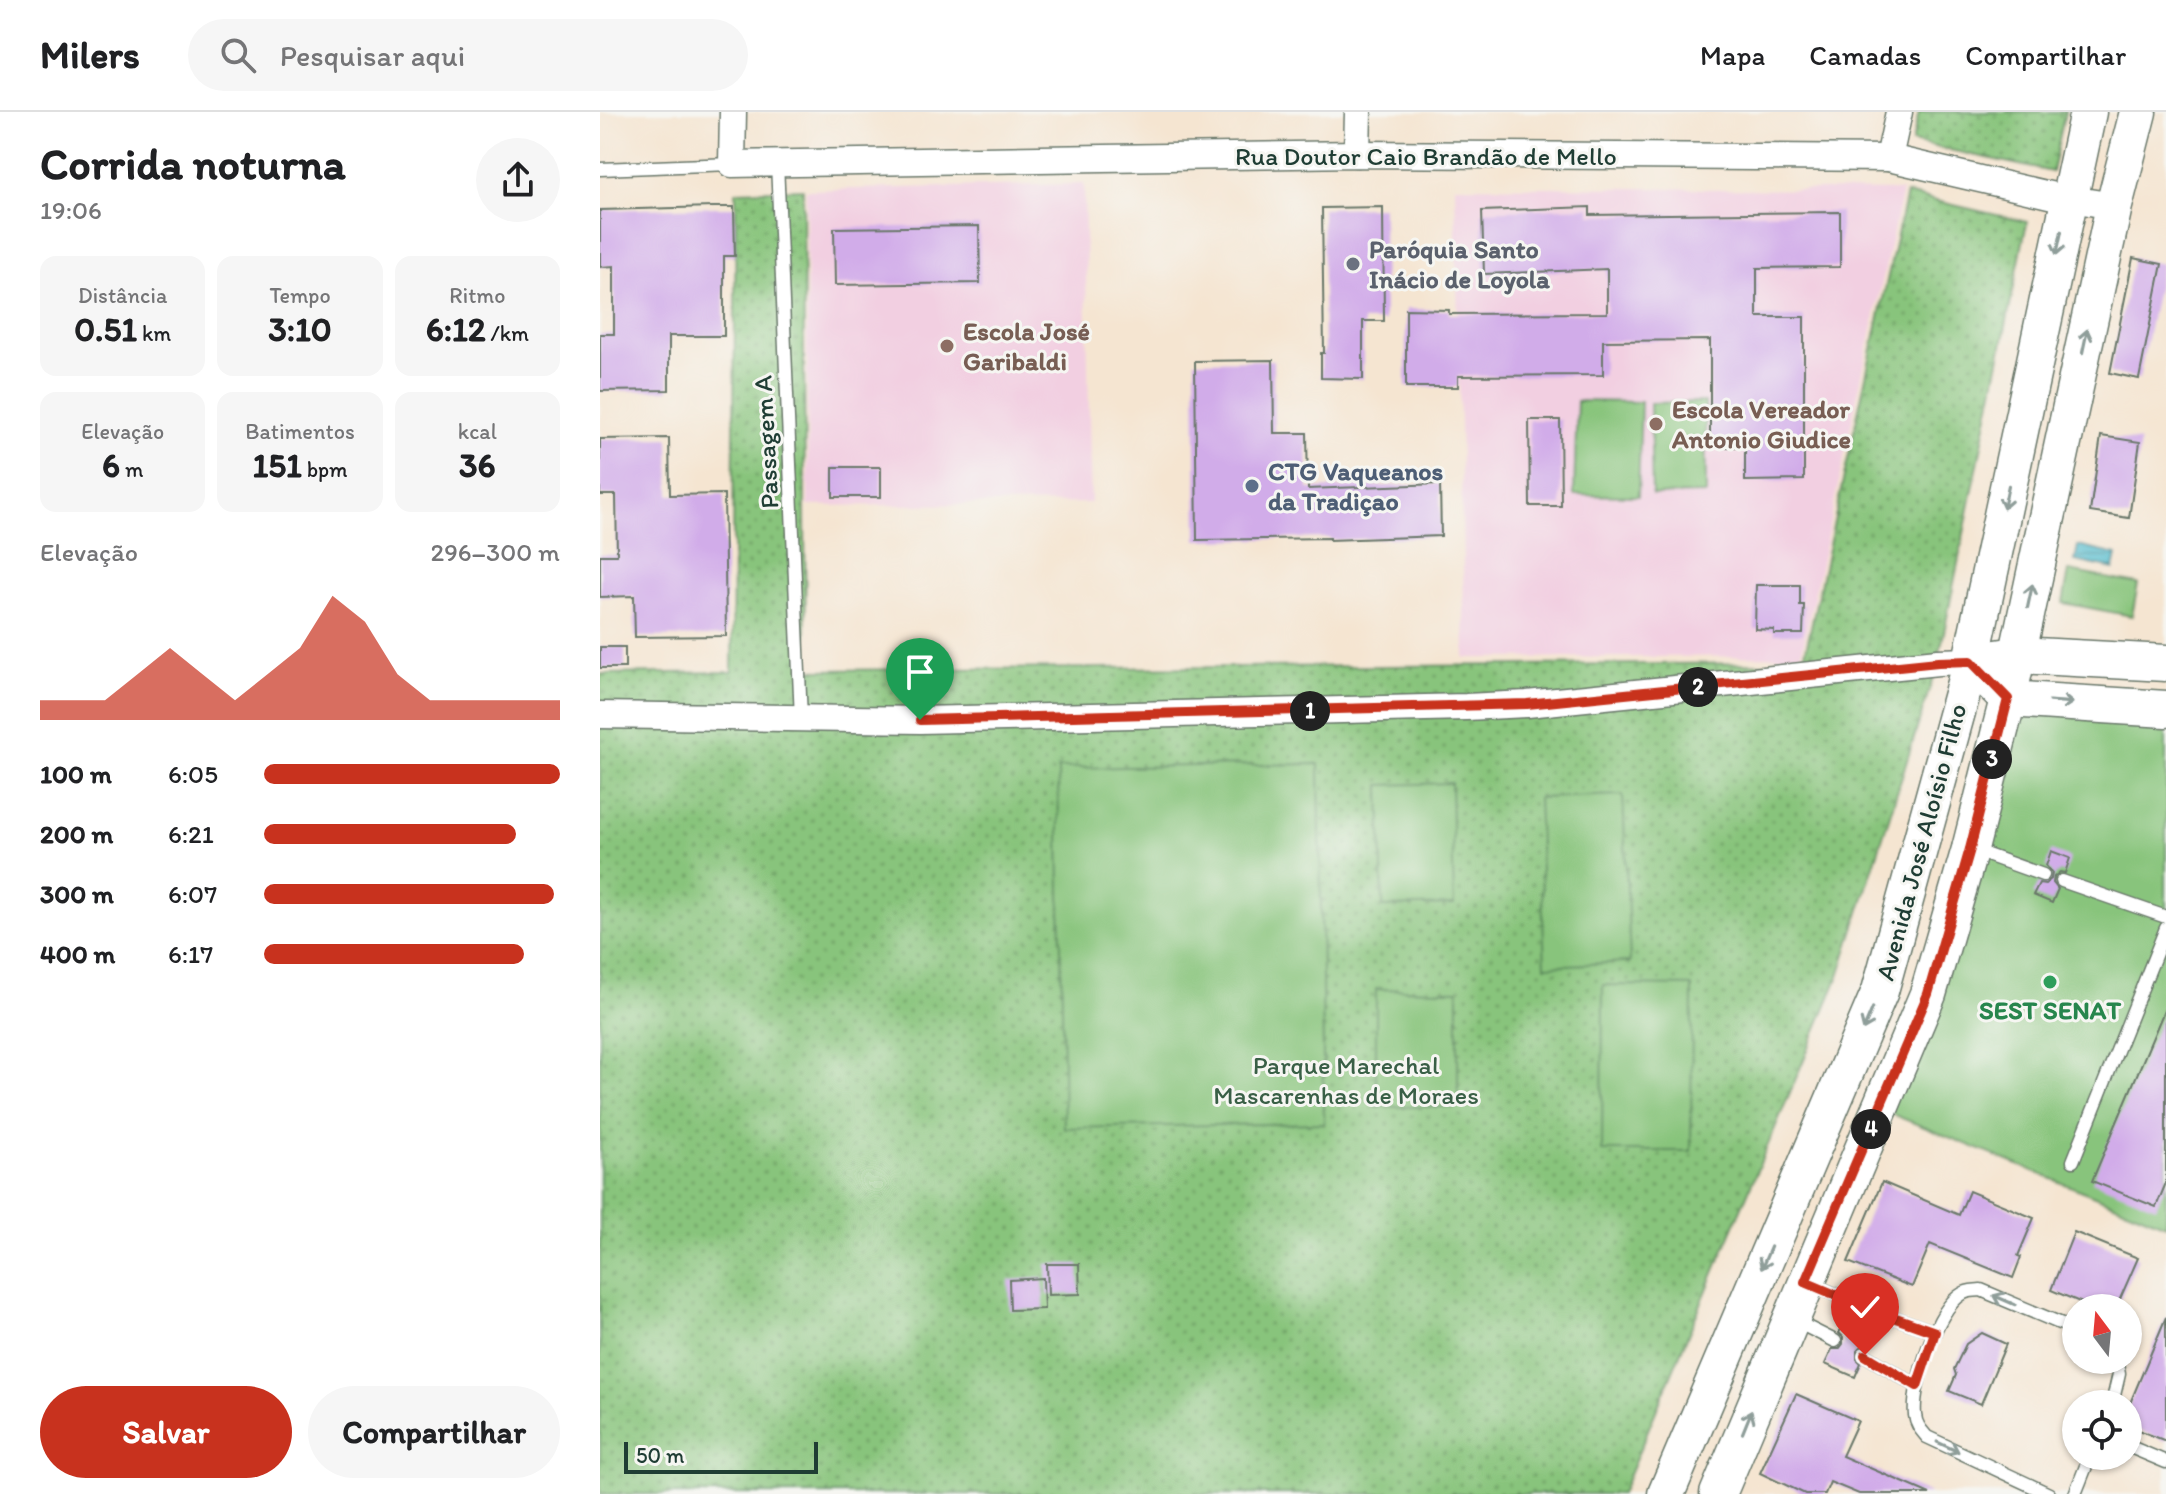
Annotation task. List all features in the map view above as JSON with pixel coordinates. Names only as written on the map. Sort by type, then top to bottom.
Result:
[{"type":"street","points":[[732,164],[733,112]]},
{"type":"street","points":[[1357,154],[1358,112]]},
{"type":"street","points":[[1889,158],[1899,112]]},
{"type":"street","name":"Avenida José Aloísio Filho","points":[[1666,1494],[1880,991],[1971,661],[2088,112]]},
{"type":"street","name":"Avenida José Aloísio Filho","points":[[1718,1494],[1928,994],[1970,849],[2008,699],[2114,206],[2138,112]]},
{"type":"street","name":"Rua Doutor Caio Brandão de Mello","points":[[732,164],[1357,154],[1889,158],[2069,199],[2114,206]]},
{"type":"street","points":[[600,715],[801,719],[1003,718],[1527,704],[2017,655],[2166,663]]},
{"type":"street","points":[[1971,661],[2008,699],[2166,709]]},
{"type":"lane","name":"Passagem A","points":[[777,163],[801,719]]},
{"type":"lane","points":[[600,169],[732,164]]},
{"type":"lane","points":[[1970,849],[2043,875]]},
{"type":"lane","points":[[2062,881],[2166,917]]},
{"type":"lane","points":[[2073,1161],[2166,928]]},
{"type":"lane","points":[[1805,1282],[1935,1332]]},
{"type":"lane","points":[[2049,1494],[1927,1437],[1918,1428],[1915,1416],[1917,1386],[1935,1332],[1960,1295],[1981,1290],[2062,1324]]},
{"type":"lane","points":[[1790,1319],[1835,1341]]},
{"type":"lane","points":[[1865,1355],[1917,1386]]},
{"type":"lane","points":[[2142,1452],[2166,1462]]},
{"type":"lane","points":[[2075,1494],[2084,1470]]},
{"type":"shaded area","name":"Escola José Garibaldi","points":[[1084,184],[1091,503],[808,506],[806,190]]},
{"type":"shaded area","name":"Escola Vereador Antonio Giudice","points":[[1455,186],[1902,191],[1801,656],[1465,658]]},
{"type":"green space","points":[[1919,112],[2065,112],[2052,172],[1912,142]]},
{"type":"green space","name":"Parque Marechal Mascarenhas de Moraes","points":[[803,189],[806,670],[1803,663],[1906,194],[2027,222],[1938,662],[1839,976],[1621,1494],[600,1494],[600,674],[732,672],[736,191]]},
{"type":"green space","points":[[1577,401],[1641,402],[1638,496],[1574,495]]},
{"type":"green space","points":[[1705,402],[1706,494],[1652,495],[1650,403]]},
{"type":"green space","points":[[2069,571],[2138,584],[2132,616],[2063,603]]},
{"type":"green space","name":"SEST SENAT","points":[[2018,709],[2166,723],[2166,1225],[1889,1113]]},
{"type":"green space","points":[[1319,764],[1324,1123],[1064,1128],[1058,768]]},
{"type":"green space","points":[[1451,783],[1454,905],[1383,907],[1380,785]]},
{"type":"green space","points":[[1623,795],[1630,962],[1545,966],[1538,798]]},
{"type":"green space","points":[[1603,985],[1692,986],[1691,1151],[1602,1151]]},
{"type":"green space","points":[[1376,989],[1458,990],[1458,1107],[1376,1107]]},
{"type":"water","points":[[2078,546],[2117,555],[2114,569],[2075,561]]},
{"type":"building","points":[[734,207],[735,256],[724,256],[724,336],[669,336],[669,390],[600,391],[600,334],[614,334],[614,266],[600,267],[600,210]]},
{"type":"building","name":"Paróquia Santo Inácio de Loyola","points":[[1383,207],[1384,321],[1363,321],[1363,379],[1321,378],[1321,353],[1324,353],[1322,208]]},
{"type":"building","points":[[1590,207],[1590,215],[1840,212],[1840,267],[1757,268],[1757,317],[1804,317],[1804,480],[1745,481],[1745,447],[1710,447],[1710,340],[1603,341],[1603,375],[1458,376],[1458,387],[1406,387],[1406,309],[1449,310],[1449,314],[1607,313],[1607,269],[1484,274],[1482,211]]},
{"type":"building","points":[[979,226],[980,283],[835,285],[834,228]]},
{"type":"building","points":[[2133,258],[2162,264],[2139,379],[2110,373]]},
{"type":"building","name":"CTG Vaqueanos da Tradiçao","points":[[1273,360],[1274,433],[1307,433],[1308,489],[1440,484],[1441,536],[1197,540],[1195,361]]},
{"type":"building","points":[[1529,420],[1560,420],[1561,506],[1530,506]]},
{"type":"building","points":[[2101,436],[2140,442],[2129,518],[2090,512]]},
{"type":"building","points":[[669,438],[670,495],[724,494],[726,636],[635,637],[634,596],[600,597],[600,555],[617,555],[616,495],[600,495],[600,439]]},
{"type":"building","points":[[833,467],[881,467],[881,497],[833,497]]},
{"type":"building","points":[[1756,585],[1800,585],[1800,605],[1804,605],[1803,634],[1774,634],[1774,630],[1755,629]]},
{"type":"building","points":[[600,647],[625,647],[625,668],[600,668]]},
{"type":"building","points":[[2051,851],[2070,858],[2065,873],[2060,872],[2054,877],[2053,883],[2058,889],[2052,903],[2033,895],[2039,883],[2045,884],[2051,879],[2052,873],[2046,866]]},
{"type":"building","points":[[2166,1006],[2166,1183],[2156,1207],[2092,1181]]},
{"type":"building","points":[[1882,1182],[1959,1215],[1969,1191],[2034,1218],[2018,1256],[2021,1257],[2013,1278],[1930,1244],[1912,1287],[1848,1262]]},
{"type":"building","points":[[2074,1232],[2138,1258],[2122,1294],[2062,1295],[2051,1290]]},
{"type":"building","points":[[1047,1264],[1079,1264],[1080,1294],[1048,1295]]},
{"type":"building","points":[[1043,1278],[1044,1309],[1010,1310],[1009,1280]]},
{"type":"building","points":[[1849,1310],[1879,1322],[1868,1347],[1857,1351],[1857,1359],[1861,1363],[1855,1377],[1825,1364],[1832,1349],[1839,1349],[1843,1344],[1839,1333]]},
{"type":"building","points":[[2166,1317],[2166,1441],[2142,1432],[2142,1390],[2136,1390]]},
{"type":"building","points":[[1982,1333],[2006,1344],[1981,1404],[1949,1391],[1956,1375],[1954,1369],[1966,1344]]},
{"type":"building","points":[[1796,1394],[1858,1421],[1842,1456],[1930,1494],[1859,1494],[1830,1482],[1825,1494],[1805,1494],[1760,1473]]},
{"type":"place","name":"Paróquia Santo Inácio de Loyola","points":[[1353,264]]},
{"type":"place","name":"Escola José Garibaldi","points":[[947,346]]},
{"type":"place","name":"Escola Vereador Antonio Giudice","points":[[1656,424]]},
{"type":"place","name":"CTG Vaqueanos da Tradiçao","points":[[1252,486]]},
{"type":"place","name":"SEST SENAT","points":[[2050,982]]},
{"type":"route","points":[[920,720],[1527,704],[1971,661],[2008,699],[1970,849],[1928,994],[1805,1282],[1935,1332],[1917,1386],[1865,1355]]}]
